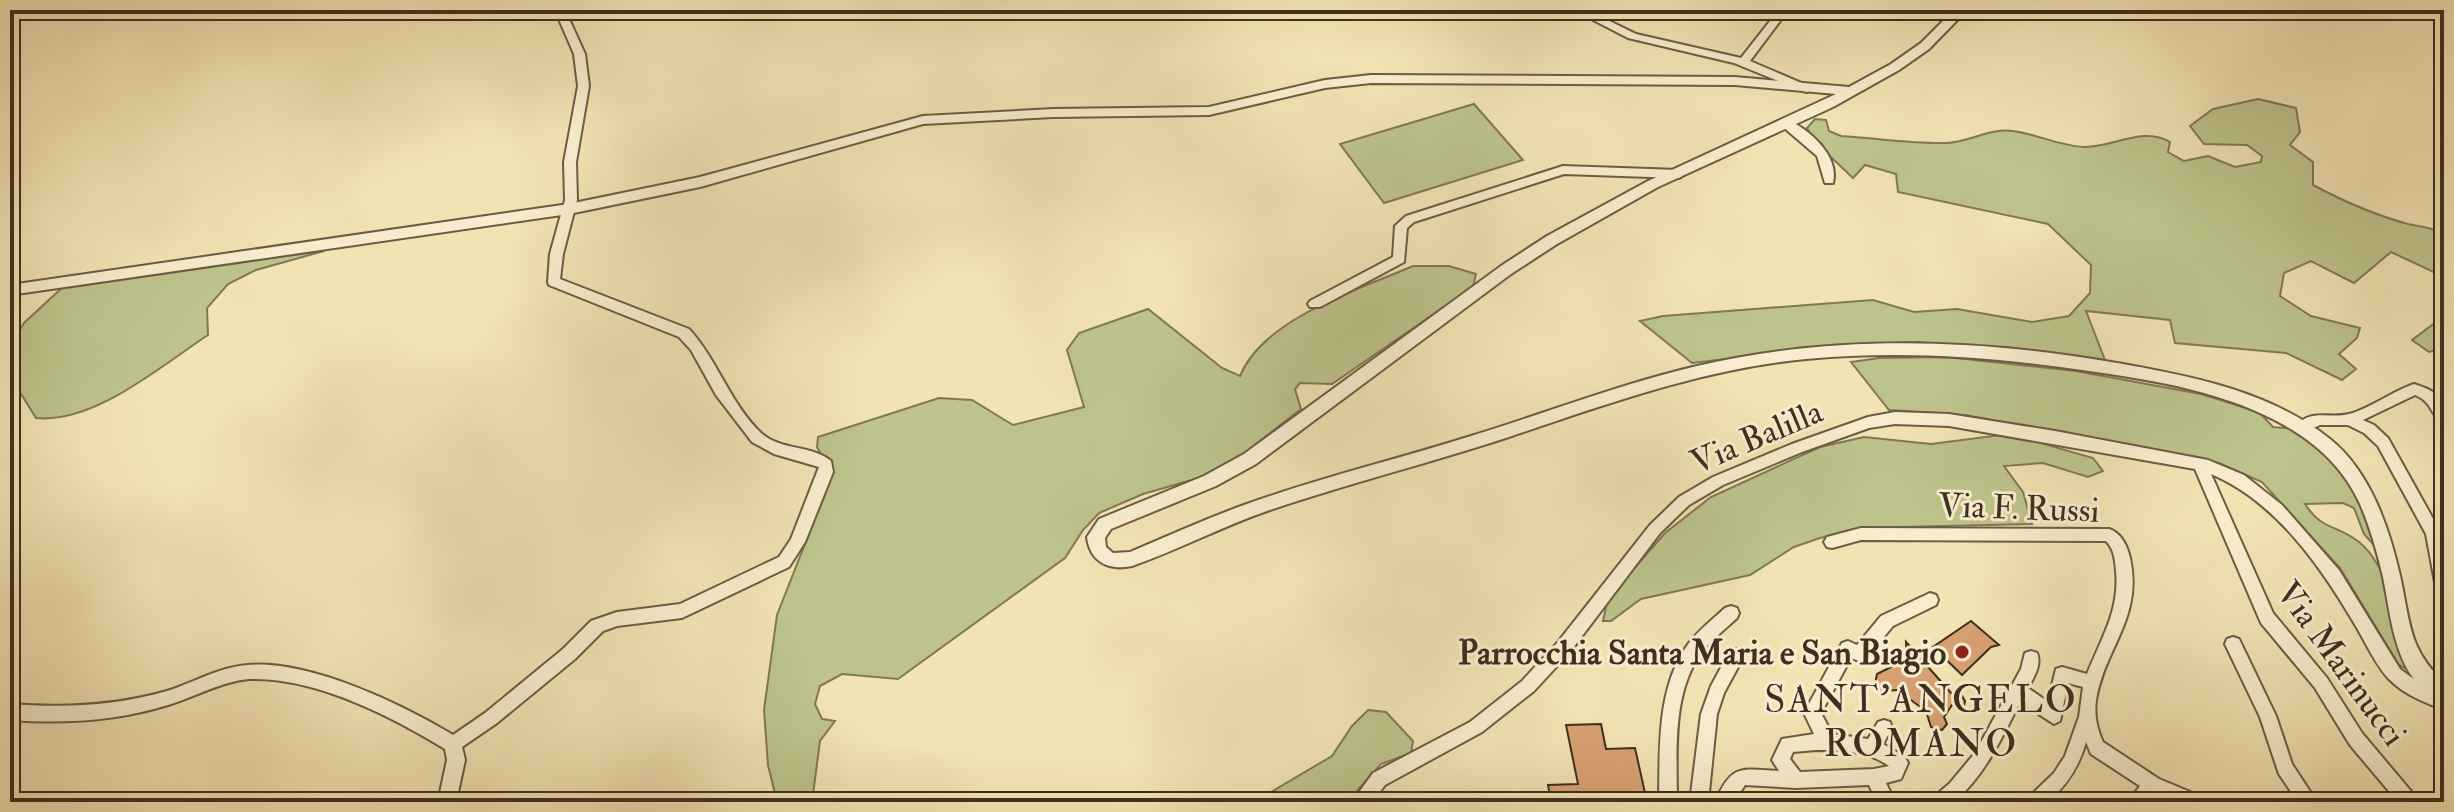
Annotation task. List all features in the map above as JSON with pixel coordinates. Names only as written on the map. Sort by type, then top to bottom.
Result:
[{"type":"street","points":[[453,744],[491,718],[569,654],[597,626],[617,619],[676,613],[784,562],[793,552],[826,472],[826,465],[820,460],[779,450],[757,438],[721,391],[696,346],[680,330],[556,283],[554,273],[564,218],[569,209],[571,158],[586,75],[560,10]]},
{"type":"street","points":[[1579,10],[1632,36],[1744,62],[1814,89],[1826,99],[1821,107]]},
{"type":"street","points":[[1744,62],[1775,21],[1774,10]]},
{"type":"street","points":[[1961,10],[1907,60],[1821,107],[1588,218],[1506,270],[1232,470],[1105,524],[1096,537],[1100,554],[1113,561],[1132,559],[1268,503],[1684,375],[1725,366],[1833,352],[1904,347],[1950,348],[2101,366],[2220,391],[2265,408],[2302,427],[2333,450],[2355,477],[2386,556],[2407,649],[2421,672],[2444,694]]},
{"type":"street","points":[[2439,10],[2444,14]]},
{"type":"street","points":[[10,290],[569,209],[674,188],[933,118],[1209,111],[1325,84],[1371,79],[1725,80],[1848,91]]},
{"type":"street","points":[[1788,85],[1803,100],[1804,114]]},
{"type":"street","points":[[1804,114],[1814,89]]},
{"type":"street","points":[[1786,123],[1823,153],[1829,165],[1829,180]]},
{"type":"street","points":[[1315,304],[1399,259],[1401,226],[1410,219],[1563,170],[1679,174]]},
{"type":"street","points":[[2350,420],[2414,389],[2430,395],[2444,417]]},
{"type":"street","name":"Via Balilla","points":[[1361,802],[1372,786],[1388,773],[1476,727],[1528,686],[1564,647],[1655,529],[1678,506],[1718,481],[1868,423],[1924,418],[2042,435],[2200,465],[2239,479],[2271,503],[2341,585],[2391,670],[2411,688],[2444,702]]},
{"type":"street","points":[[2302,427],[2319,419],[2350,420],[2369,429],[2391,452],[2433,533],[2444,588]]},
{"type":"street","name":"Via Marinucci","points":[[2200,465],[2270,623],[2321,683],[2356,739],[2409,802]]},
{"type":"street","name":"Via F. Russi","points":[[1832,542],[1861,534],[2109,535],[2121,548],[2126,587],[2116,634],[2087,701],[2088,718],[2078,732],[2073,758],[2060,780],[2036,802]]},
{"type":"street","points":[[1826,740],[1812,713],[1848,648],[1859,654],[1887,621],[1930,600]]},
{"type":"street","points":[[1668,802],[1670,735],[1681,675],[1699,643],[1731,613]]},
{"type":"street","points":[[2233,644],[2268,716],[2285,768],[2308,802]]},
{"type":"street","points":[[1699,802],[1709,714],[1717,691],[1736,656]]},
{"type":"street","points":[[1941,802],[1965,779],[1992,740],[2029,670],[2031,658]]},
{"type":"street","points":[[10,712],[54,716],[97,713],[167,698],[234,675],[269,671],[298,676],[346,692],[453,744]]},
{"type":"street","points":[[2017,690],[2054,716],[2062,674],[2093,683]]},
{"type":"street","points":[[2088,718],[2097,748],[2153,785],[2194,802]]},
{"type":"street","points":[[1871,749],[1884,728]]},
{"type":"street","points":[[1724,802],[1741,777],[1796,780],[1874,777],[1895,773],[1899,763],[1887,752],[1826,740],[1788,745],[1781,760],[1796,780]]},
{"type":"street","points":[[447,802],[456,760],[453,744]]},
{"type":"street","points":[[1874,777],[1886,802]]},
{"type":"street","points":[[2137,802],[2153,785]]},
{"type":"green space","points":[[2258,99],[2296,108],[2300,132],[2290,145],[2313,162],[2313,185],[2371,212],[2444,235],[2444,277],[2391,252],[2354,283],[2311,261],[2284,273],[2280,296],[2311,316],[2360,328],[2357,338],[2339,354],[2356,369],[2342,380],[2286,353],[2175,343],[2170,320],[2086,311],[2105,360],[1919,342],[1835,346],[1692,363],[1640,321],[1663,316],[1873,300],[1914,312],[1957,309],[2032,322],[2069,316],[2090,293],[2091,265],[2048,224],[1898,192],[1896,174],[1865,165],[1853,178],[1814,141],[1807,128],[1815,119],[1826,120],[1829,131],[1841,136],[1934,143],[1955,142],[1996,131],[2013,131],[2086,147],[2150,136],[2170,142],[2168,152],[2184,161],[2208,156],[2235,167],[2261,162],[2262,156],[2247,145],[2204,144],[2190,126],[2213,109]]},
{"type":"green space","points":[[1474,104],[1523,160],[1384,203],[1340,144]]},
{"type":"green space","points":[[324,251],[256,270],[228,284],[207,308],[208,335],[104,403],[81,412],[36,418],[10,376],[11,345],[24,323],[65,285]]},
{"type":"green space","points":[[1413,266],[1449,266],[1476,274],[1473,287],[1332,384],[1300,383],[1295,389],[1301,409],[1220,472],[1143,494],[1099,513],[1083,530],[1065,558],[898,679],[842,674],[820,686],[815,704],[822,719],[835,721],[820,741],[812,802],[777,802],[768,765],[764,710],[777,615],[832,475],[817,447],[818,437],[939,398],[972,400],[1013,425],[1084,407],[1067,350],[1079,333],[1148,309],[1222,368],[1240,376],[1252,356],[1269,338],[1291,322],[1340,296]]},
{"type":"green space","points":[[2444,316],[2444,348],[2429,352],[2412,340]]},
{"type":"green space","points":[[1947,357],[2076,371],[2201,394],[2259,412],[2273,427],[2297,429],[2349,474],[2381,553],[2364,534],[2354,508],[2343,503],[2305,504],[2322,522],[2355,539],[2378,564],[2392,599],[2409,670],[2399,665],[2340,568],[2262,482],[2219,463],[1965,415],[1889,410],[1851,362],[1879,358]]},
{"type":"green space","points":[[2009,434],[2093,458],[2103,471],[2088,477],[2043,463],[2004,466],[2023,492],[2032,524],[1861,529],[1820,538],[1794,547],[1750,575],[1641,599],[1611,621],[1603,621],[1608,598],[1665,533],[1711,497],[1820,447],[1864,437],[1931,444]]},
{"type":"green space","points":[[1368,710],[1386,712],[1413,741],[1411,753],[1381,764],[1347,802],[1254,802],[1332,756],[1352,726]]},
{"type":"building","name":"Parrocchia Santa Maria e San Biagio","points":[[1971,621],[1999,645],[1991,647],[1962,675],[1933,647]]},
{"type":"building","points":[[1906,642],[1952,694],[1962,696],[1965,701],[1964,706],[1952,705],[1944,717],[1947,724],[1942,730],[1931,727],[1926,711],[1897,690],[1883,691],[1875,684],[1877,674],[1907,659]]},
{"type":"building","points":[[1601,724],[1606,749],[1635,748],[1647,802],[1551,802],[1548,785],[1578,784],[1566,725]]},
{"type":"place","name":"Parrocchia Santa Maria e San Biagio","points":[[1962,652]]},
{"type":"district","name":"SANT'ANGELO ROMANO","points":[[1921,721]]}]
